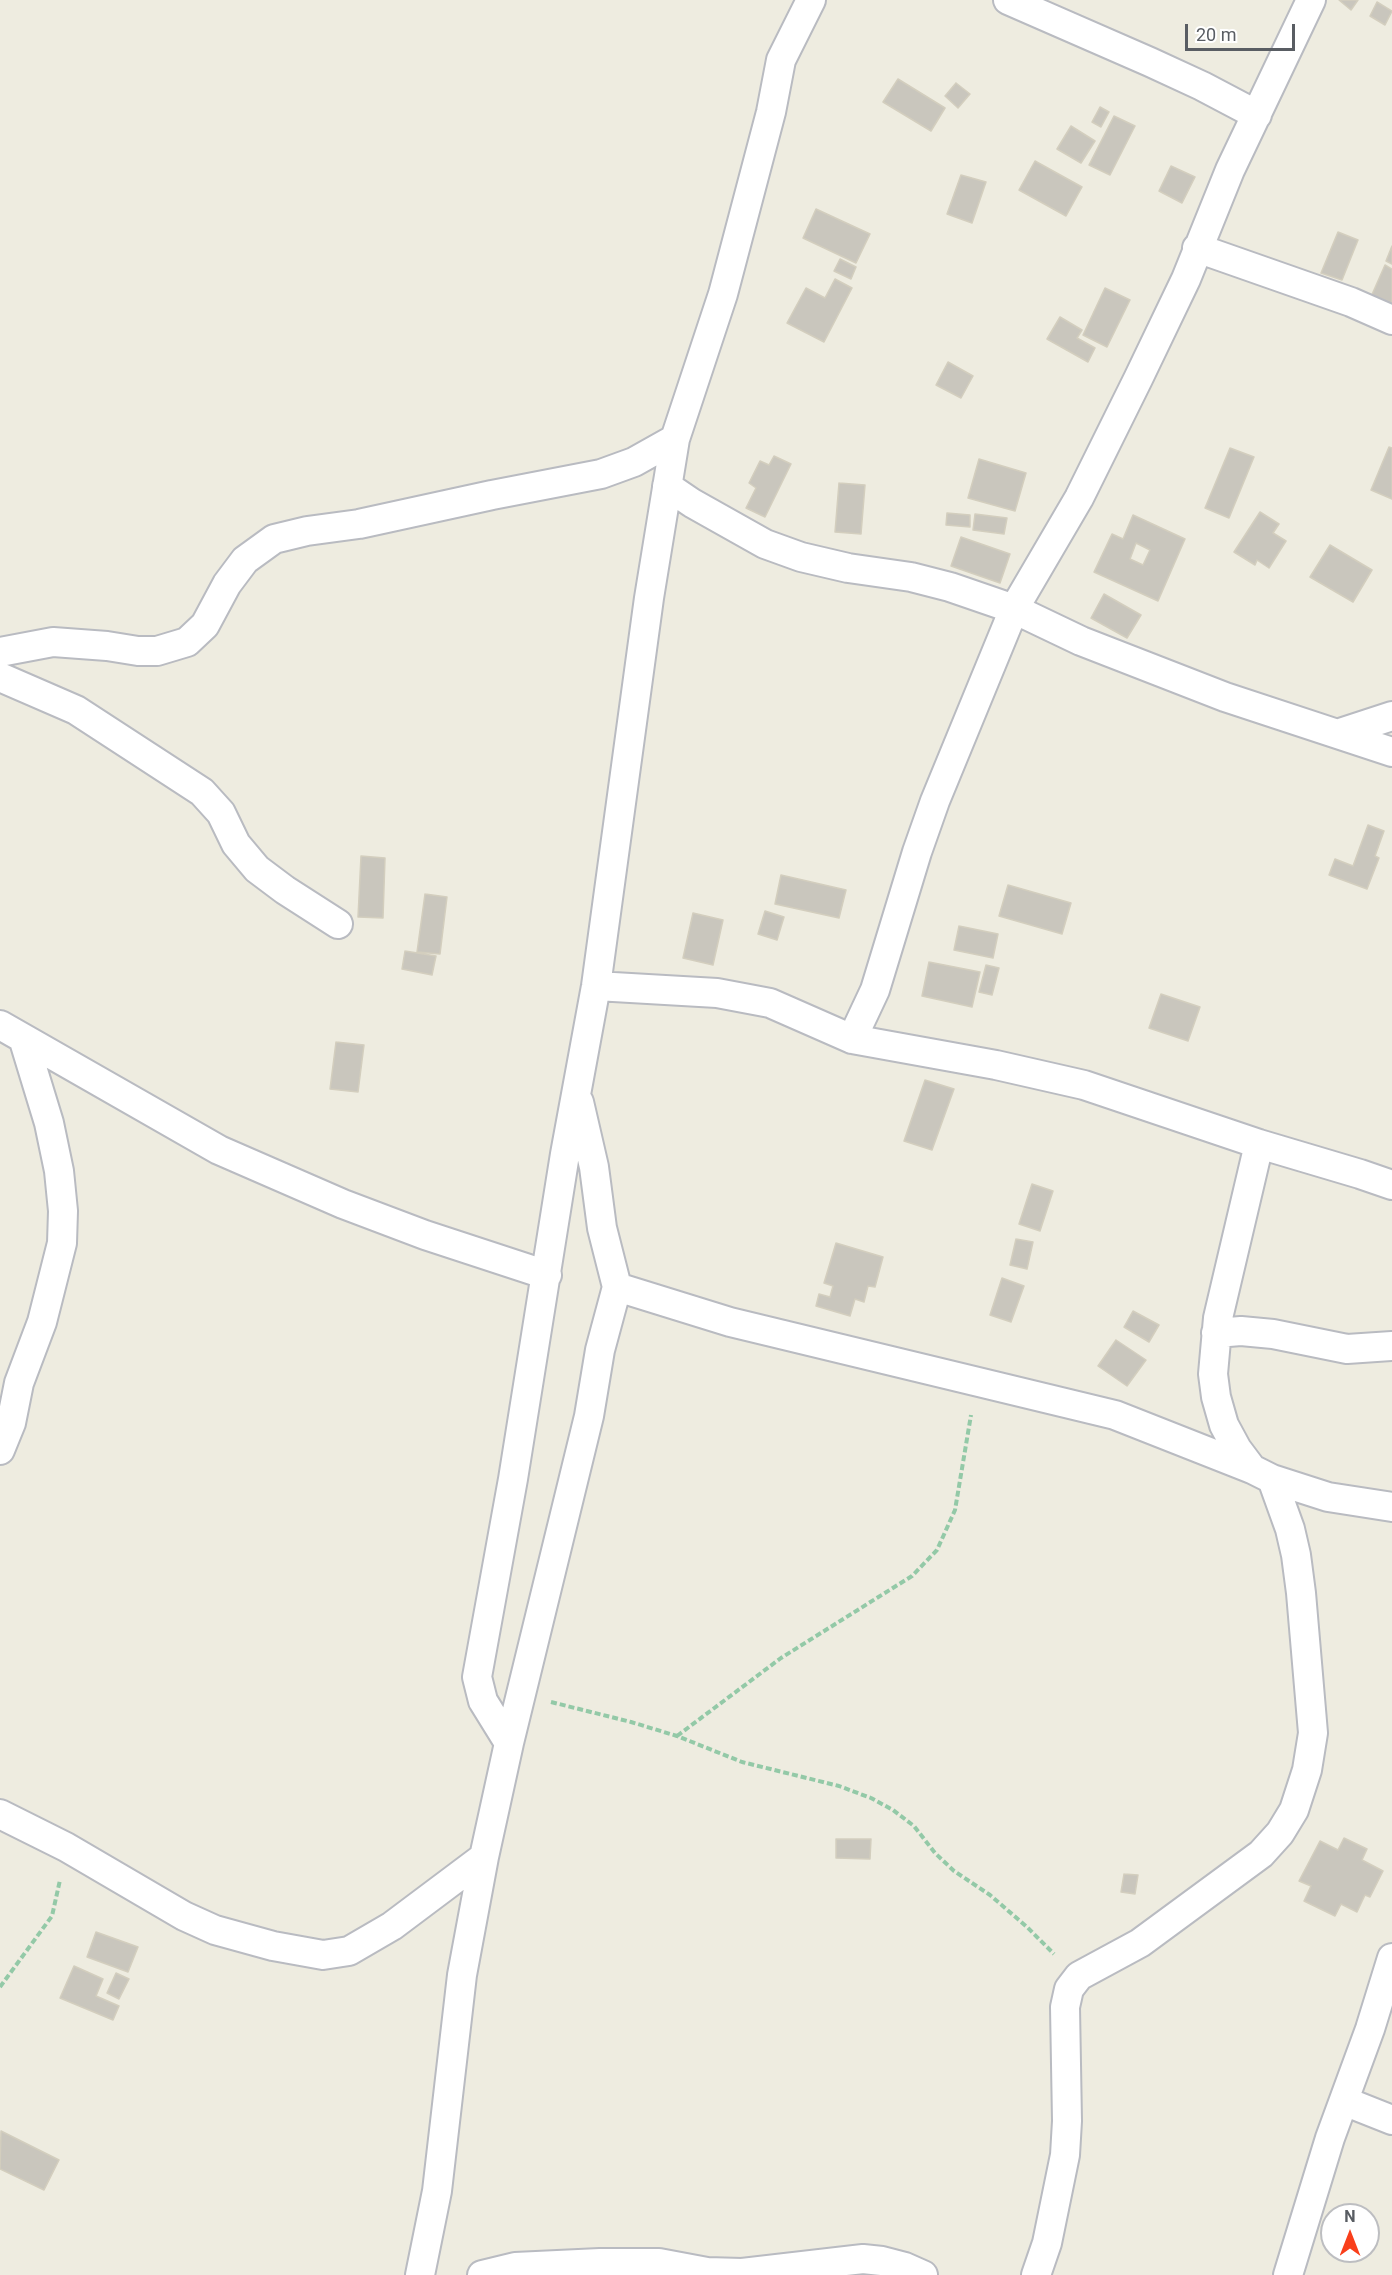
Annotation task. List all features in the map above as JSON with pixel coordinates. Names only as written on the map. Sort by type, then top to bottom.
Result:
[{"type":"street","points":[[509,1743],[483,1701],[477,1677],[596,986],[649,598],[675,439],[723,294],[771,112],[781,60],[811,0]]},
{"type":"street","points":[[1008,0],[1171,72],[1257,115]]},
{"type":"street","points":[[852,1039],[875,990],[935,801],[1014,609],[1078,498],[1174,304],[1230,170],[1311,0]]},
{"type":"street","points":[[1197,248],[1351,302],[1392,320]]},
{"type":"street","points":[[0,652],[53,642],[157,651],[187,642],[206,625],[227,584],[245,560],[274,539],[307,531],[359,524],[601,474],[634,462],[675,439]]},
{"type":"street","points":[[667,486],[692,503],[765,544],[801,557],[950,587],[1014,609],[1081,641],[1159,672],[1235,700],[1392,752]]},
{"type":"street","points":[[0,677],[76,710],[202,792],[220,813],[236,844],[257,868],[285,890],[338,924]]},
{"type":"street","points":[[1340,733],[1392,716]]},
{"type":"street","points":[[596,986],[717,993],[770,1003],[852,1039],[996,1065],[1084,1085],[1167,1111],[1259,1144],[1392,1185]]},
{"type":"street","points":[[0,1025],[24,1041],[219,1150],[342,1204],[414,1231],[547,1275]]},
{"type":"street","points":[[0,1450],[11,1423],[19,1383],[42,1322],[62,1244],[63,1211],[59,1171],[49,1122],[24,1041]]},
{"type":"street","points":[[420,2275],[437,2192],[462,1975],[484,1857],[509,1743],[589,1416],[600,1350],[617,1287],[602,1228],[594,1167],[576,1092]]},
{"type":"street","points":[[1036,2275],[1047,2243],[1065,2155],[1067,2121],[1065,2007],[1070,1989],[1078,1976],[1140,1943],[1262,1854],[1280,1833],[1294,1810],[1307,1770],[1313,1733],[1296,1555],[1281,1500],[1262,1474],[1237,1449],[1224,1425],[1216,1397],[1213,1374],[1216,1333],[1240,1218],[1259,1144]]},
{"type":"street","points":[[617,1287],[730,1322],[1115,1415],[1262,1474],[1329,1497],[1392,1507]]},
{"type":"street","points":[[1216,1333],[1241,1331],[1273,1334],[1347,1349],[1392,1346]]},
{"type":"street","points":[[0,1814],[66,1847],[184,1916],[215,1930],[273,1946],[323,1955],[349,1951],[392,1926],[484,1857]]},
{"type":"street","points":[[1288,2275],[1298,2238],[1392,1958]]},
{"type":"street","points":[[1344,2101],[1392,2120]]},
{"type":"street","points":[[482,2275],[515,2267],[600,2262],[659,2262],[707,2272],[742,2273],[863,2259],[905,2267],[924,2275]]},
{"type":"path","points":[[677,1736],[781,1658],[912,1576],[937,1550],[955,1510],[975,1381]]},
{"type":"path","points":[[521,1696],[592,1711],[677,1736],[742,1762],[839,1786],[892,1810],[914,1826],[935,1853],[954,1871],[997,1900],[1078,1976]]},
{"type":"path","points":[[0,1987],[52,1916],[66,1847]]},
{"type":"building","points":[[1339,0],[1358,0],[1351,10]]},
{"type":"building","points":[[1377,2],[1392,11],[1385,25],[1370,16]]},
{"type":"building","points":[[898,79],[945,108],[931,131],[883,102]]},
{"type":"building","points":[[956,83],[970,94],[958,108],[945,96]]},
{"type":"building","points":[[1100,107],[1109,112],[1101,127],[1092,122]]},
{"type":"building","points":[[1114,116],[1135,126],[1110,175],[1089,165]]},
{"type":"building","points":[[1071,126],[1095,141],[1081,163],[1057,149]]},
{"type":"building","points":[[1035,161],[1082,187],[1066,216],[1019,190]]},
{"type":"building","points":[[1171,166],[1195,177],[1182,203],[1159,191]]},
{"type":"building","points":[[961,175],[986,182],[972,223],[947,214]]},
{"type":"building","points":[[816,209],[870,234],[856,263],[803,238]]},
{"type":"building","points":[[1338,232],[1358,240],[1342,280],[1321,273]]},
{"type":"building","points":[[1392,246],[1392,264],[1386,261]]},
{"type":"building","points":[[840,259],[856,267],[851,279],[834,271]]},
{"type":"building","points":[[1385,265],[1392,269],[1392,308],[1370,299]]},
{"type":"building","points":[[835,279],[852,288],[824,342],[787,323],[806,288],[825,298]]},
{"type":"building","points":[[1105,288],[1130,300],[1107,347],[1083,335]]},
{"type":"building","points":[[1060,317],[1082,330],[1077,338],[1095,348],[1088,362],[1047,339]]},
{"type":"building","points":[[948,362],[973,376],[961,398],[936,385]]},
{"type":"building","points":[[1389,447],[1392,448],[1392,499],[1371,490]]},
{"type":"building","points":[[1230,448],[1254,457],[1229,518],[1205,508]]},
{"type":"building","points":[[774,456],[791,464],[765,517],[746,508],[756,488],[749,483],[760,461],[769,465]]},
{"type":"building","points":[[979,459],[1026,473],[1015,511],[968,498]]},
{"type":"building","points":[[839,483],[865,485],[861,534],[835,532]]},
{"type":"building","points":[[1260,512],[1279,524],[1273,533],[1286,541],[1269,568],[1257,560],[1255,565],[1234,552]]},
{"type":"building","points":[[947,513],[970,515],[970,527],[946,525]]},
{"type":"building","points":[[975,514],[1007,518],[1004,534],[973,530]]},
{"type":"building","points":[[1133,515],[1185,539],[1158,601],[1094,572],[1112,534],[1123,539]],"holes":[[[1136,543],[1150,550],[1143,565],[1130,559]]]},
{"type":"building","points":[[961,537],[1010,554],[1000,583],[951,566]]},
{"type":"building","points":[[1330,545],[1372,570],[1353,602],[1310,577]]},
{"type":"building","points":[[1104,594],[1141,615],[1127,638],[1091,618]]},
{"type":"building","points":[[1368,825],[1384,831],[1375,856],[1379,858],[1367,889],[1329,875],[1335,859],[1353,866]]},
{"type":"building","points":[[361,856],[385,858],[383,918],[358,917]]},
{"type":"building","points":[[781,875],[846,890],[839,918],[775,904]]},
{"type":"building","points":[[1008,885],[1071,903],[1062,934],[999,916]]},
{"type":"building","points":[[425,894],[447,897],[440,954],[417,952]]},
{"type":"building","points":[[765,911],[784,917],[777,940],[758,934]]},
{"type":"building","points":[[693,913],[723,920],[713,965],[683,958]]},
{"type":"building","points":[[959,926],[998,934],[993,958],[954,950]]},
{"type":"building","points":[[405,951],[436,956],[432,975],[402,969]]},
{"type":"building","points":[[929,962],[980,972],[972,1007],[922,996]]},
{"type":"building","points":[[986,965],[999,968],[992,995],[979,992]]},
{"type":"building","points":[[1161,994],[1200,1007],[1188,1041],[1149,1028]]},
{"type":"building","points":[[336,1042],[364,1045],[358,1092],[330,1089]]},
{"type":"building","points":[[925,1080],[954,1089],[932,1150],[904,1141]]},
{"type":"building","points":[[1032,1184],[1053,1191],[1040,1231],[1019,1224]]},
{"type":"building","points":[[1016,1239],[1033,1242],[1027,1269],[1010,1265]]},
{"type":"building","points":[[836,1243],[883,1257],[875,1287],[868,1286],[864,1302],[855,1299],[850,1316],[816,1306],[819,1294],[830,1297],[833,1286],[824,1283]]},
{"type":"building","points":[[1002,1278],[1024,1286],[1011,1322],[990,1315]]},
{"type":"building","points":[[1133,1311],[1159,1325],[1149,1342],[1124,1327]]},
{"type":"building","points":[[1116,1340],[1146,1360],[1127,1386],[1098,1366]]},
{"type":"building","points":[[1344,1838],[1367,1849],[1362,1860],[1383,1871],[1370,1897],[1365,1895],[1357,1912],[1341,1904],[1335,1916],[1304,1901],[1311,1886],[1299,1881],[1320,1841],[1338,1850]]},
{"type":"building","points":[[836,1839],[871,1839],[870,1859],[836,1858]]},
{"type":"building","points":[[1124,1874],[1138,1875],[1135,1894],[1121,1892]]},
{"type":"building","points":[[96,1932],[138,1947],[128,1972],[87,1957]]},
{"type":"building","points":[[74,1966],[103,1979],[96,1996],[119,2006],[113,2020],[60,1998]]},
{"type":"building","points":[[116,1973],[129,1979],[119,1999],[107,1993]]},
{"type":"building","points":[[1,2131],[59,2160],[44,2190],[0,2169]]}]
